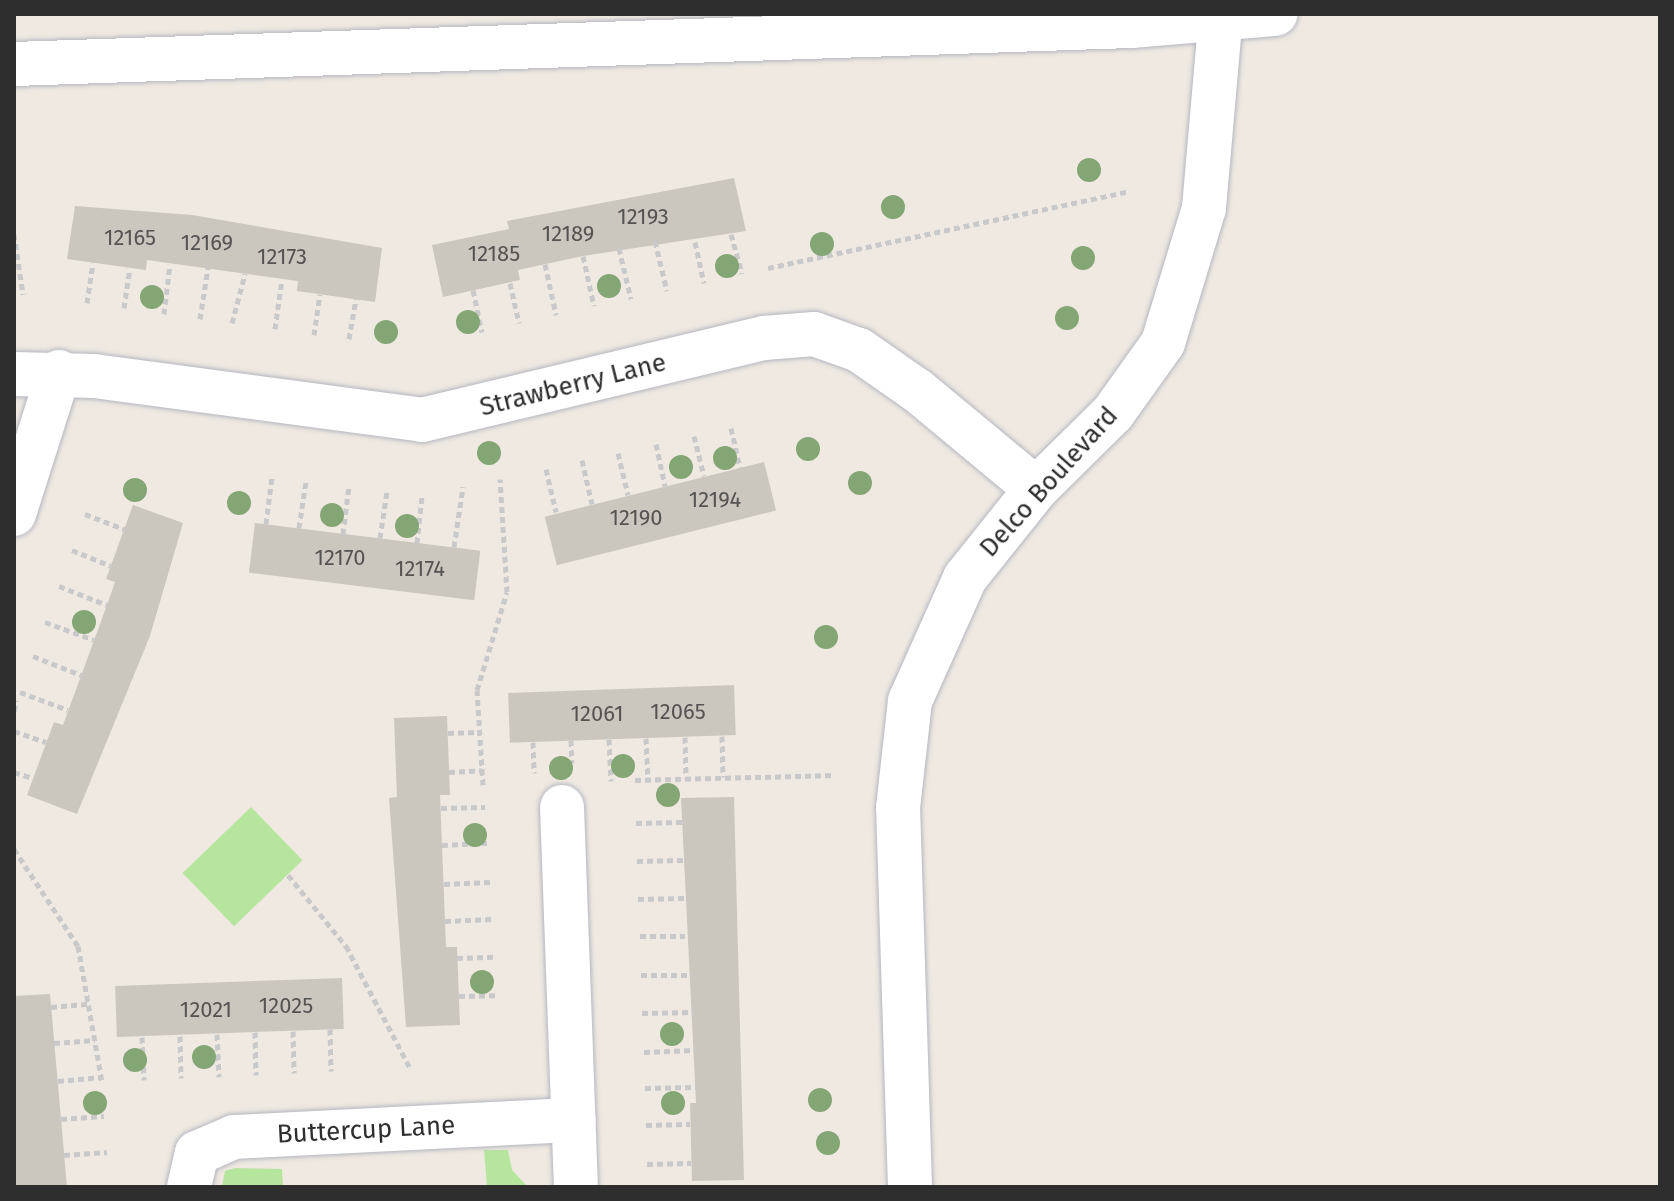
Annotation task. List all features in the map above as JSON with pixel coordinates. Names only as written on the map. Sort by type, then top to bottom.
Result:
[{"type":"street","points":[[14,64],[1276,14]]},
{"type":"street","name":"Delco Boulevard","points":[[910,1187],[898,822],[910,701],[965,578],[1036,489],[1139,382],[1180,302],[1211,165],[1217,16]]},
{"type":"street","name":"Strawberry Lane","points":[[14,374],[59,372],[422,420],[764,338],[814,334],[859,350],[918,391],[1036,489]]},
{"type":"street","points":[[14,514],[59,372]]},
{"type":"street","points":[[548,795],[574,1120],[576,1187]]},
{"type":"street","name":"Buttercup Lane","points":[[189,1187],[197,1153],[234,1137],[574,1120]]},
{"type":"path","points":[[768,268],[1130,191]]},
{"type":"path","points":[[14,234],[23,294]]},
{"type":"path","points":[[731,234],[742,274]]},
{"type":"path","points":[[655,241],[667,291]]},
{"type":"path","points":[[695,242],[704,283]]},
{"type":"path","points":[[619,248],[631,299]]},
{"type":"path","points":[[583,256],[594,306]]},
{"type":"path","points":[[87,303],[93,263]]},
{"type":"path","points":[[164,314],[170,264]]},
{"type":"path","points":[[545,264],[556,315]]},
{"type":"path","points":[[124,308],[130,268]]},
{"type":"path","points":[[200,319],[208,268]]},
{"type":"path","points":[[232,323],[245,274]]},
{"type":"path","points":[[275,329],[282,279]]},
{"type":"path","points":[[510,283],[519,323]]},
{"type":"path","points":[[473,290],[482,332]]},
{"type":"path","points":[[314,335],[320,294]]},
{"type":"path","points":[[349,339],[356,299]]},
{"type":"path","points":[[731,428],[740,468]]},
{"type":"path","points":[[694,436],[704,476]]},
{"type":"path","points":[[656,444],[665,486]]},
{"type":"path","points":[[618,453],[628,495]]},
{"type":"path","points":[[582,460],[592,504]]},
{"type":"path","points":[[546,469],[556,512]]},
{"type":"path","points":[[266,524],[272,477]]},
{"type":"path","points":[[483,785],[480,672],[506,605],[500,479]]},
{"type":"path","points":[[299,528],[306,481]]},
{"type":"path","points":[[343,534],[349,486]]},
{"type":"path","points":[[454,547],[463,487]]},
{"type":"path","points":[[380,538],[387,491]]},
{"type":"path","points":[[417,543],[422,496]]},
{"type":"path","points":[[85,514],[124,529]]},
{"type":"path","points":[[72,550],[111,566]]},
{"type":"path","points":[[59,586],[107,605]]},
{"type":"path","points":[[45,622],[94,640]]},
{"type":"path","points":[[33,656],[81,675]]},
{"type":"path","points":[[20,692],[68,710]]},
{"type":"path","points":[[14,711],[17,700]]},
{"type":"path","points":[[14,731],[46,742]]},
{"type":"path","points":[[448,733],[480,732]]},
{"type":"path","points":[[722,736],[723,777]]},
{"type":"path","points":[[685,737],[686,778]]},
{"type":"path","points":[[646,738],[648,780]]},
{"type":"path","points":[[609,739],[611,781]]},
{"type":"path","points":[[533,742],[548,795]]},
{"type":"path","points":[[449,772],[482,770]]},
{"type":"path","points":[[14,772],[32,778]]},
{"type":"path","points":[[635,780],[835,775]]},
{"type":"path","points":[[441,808],[485,807]]},
{"type":"path","points":[[636,823],[682,822]]},
{"type":"path","points":[[442,845],[487,843]]},
{"type":"path","points":[[14,849],[78,946],[102,1080],[58,1081]]},
{"type":"path","points":[[637,861],[683,860]]},
{"type":"path","points":[[288,875],[346,946],[410,1068]]},
{"type":"path","points":[[444,884],[490,882]]},
{"type":"path","points":[[638,899],[684,898]]},
{"type":"path","points":[[445,921],[493,919]]},
{"type":"path","points":[[640,936],[685,936]]},
{"type":"path","points":[[457,958],[495,957]]},
{"type":"path","points":[[641,975],[693,975]]},
{"type":"path","points":[[459,996],[498,995]]},
{"type":"path","points":[[51,1007],[89,1004]]},
{"type":"path","points":[[642,1013],[694,1012]]},
{"type":"path","points":[[330,1029],[331,1071]]},
{"type":"path","points":[[293,1031],[294,1073]]},
{"type":"path","points":[[255,1032],[256,1075]]},
{"type":"path","points":[[217,1034],[219,1077]]},
{"type":"path","points":[[180,1036],[181,1078]]},
{"type":"path","points":[[142,1037],[144,1080]]},
{"type":"path","points":[[54,1043],[95,1040]]},
{"type":"path","points":[[644,1052],[695,1050]]},
{"type":"path","points":[[645,1088],[696,1087]]},
{"type":"path","points":[[61,1119],[104,1116]]},
{"type":"path","points":[[646,1125],[690,1124]]},
{"type":"path","points":[[64,1155],[107,1152]]},
{"type":"path","points":[[647,1164],[691,1163]]},
{"type":"green space","points":[[251,807],[302,860],[234,926],[183,873]]},
{"type":"green space","points":[[484,1150],[508,1150],[512,1170],[528,1187],[487,1187]]},
{"type":"green space","points":[[235,1168],[282,1169],[283,1187],[222,1187],[225,1171]]},
{"type":"building","points":[[734,178],[746,231],[583,256],[518,270],[520,280],[443,297],[432,245],[509,229],[507,221]]},
{"type":"building","points":[[75,206],[192,215],[382,248],[375,302],[297,291],[298,281],[147,260],[146,270],[67,259]]},
{"type":"building","points":[[764,462],[776,511],[557,565],[545,517]]},
{"type":"building","points":[[133,505],[183,523],[150,636],[77,814],[27,795],[54,722],[63,725],[107,605],[115,582],[106,579]]},
{"type":"building","points":[[255,523],[480,551],[474,600],[249,573]]},
{"type":"building","points":[[734,685],[736,735],[510,743],[508,693]]},
{"type":"building","points":[[447,716],[450,795],[440,795],[446,947],[457,947],[460,1025],[406,1027],[389,798],[397,797],[394,718]]},
{"type":"building","points":[[734,797],[744,1180],[692,1181],[690,1103],[696,1103],[681,798]]},
{"type":"building","points":[[342,978],[344,1029],[117,1037],[115,986]]},
{"type":"building","points":[[50,994],[67,1187],[16,1187],[14,996]]}]
